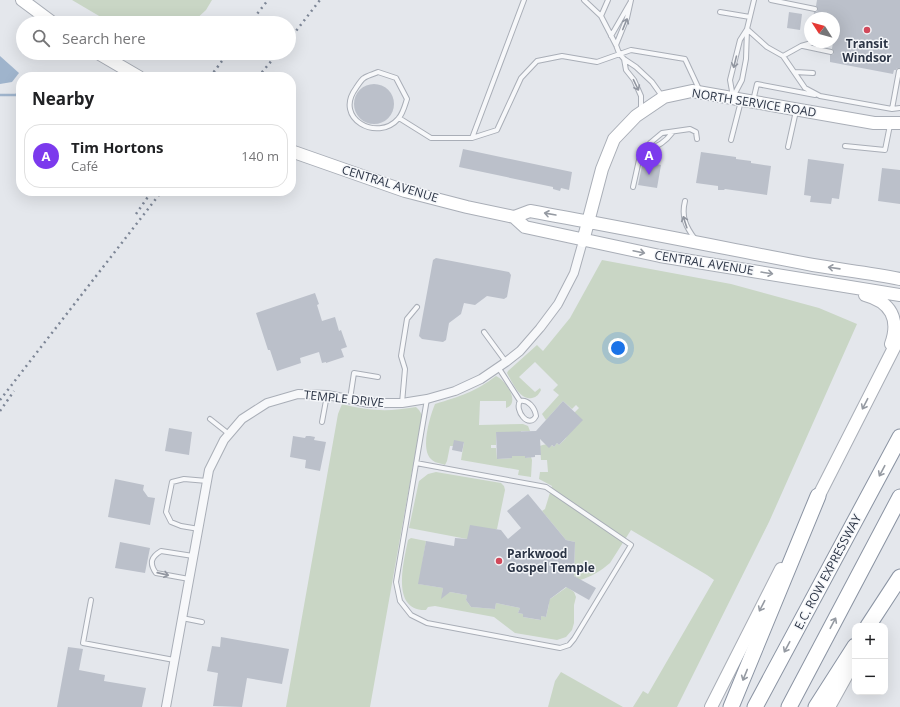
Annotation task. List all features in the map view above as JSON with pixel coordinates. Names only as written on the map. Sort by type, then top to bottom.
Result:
[{"type":"highway","name":"E.C. ROW EXPRESSWAY","points":[[755,707],[900,437]]},
{"type":"highway","points":[[731,707],[818,496]]},
{"type":"highway","points":[[789,707],[900,497]]},
{"type":"highway","points":[[870,623],[900,578]]},
{"type":"highway","points":[[816,707],[852,651]]},
{"type":"street","points":[[22,0],[44,16]]},
{"type":"street","points":[[110,60],[130,72]]},
{"type":"street","name":"NORTH SERVICE ROAD","points":[[587,221],[602,169],[614,139],[636,116],[664,97],[692,91],[874,123],[895,123]]},
{"type":"street","name":"CENTRAL AVENUE","points":[[296,152],[405,191],[514,217],[525,227],[660,256],[900,295]]},
{"type":"street","name":"CENTRAL AVENUE","points":[[514,217],[530,210],[697,241],[815,265],[872,273],[900,279]]},
{"type":"street","name":"TEMPLE DRIVE","points":[[166,707],[209,470],[224,440],[229,434],[242,419],[267,403],[298,394],[327,395],[370,403],[402,403],[428,399],[455,391],[481,379],[520,351],[558,304],[574,273],[587,221]]},
{"type":"street","points":[[847,286],[852,292],[875,298],[885,304],[892,311],[895,326],[892,342],[885,358],[883,369]]},
{"type":"street","points":[[711,707],[900,336]]},
{"type":"street","points":[[876,623],[900,578]]},
{"type":"street","points":[[829,707],[852,665]]},
{"type":"lane","points":[[472,138],[524,0]]},
{"type":"lane","points":[[584,0],[601,16],[619,54],[652,82],[664,97]]},
{"type":"lane","points":[[601,16],[608,0]]},
{"type":"lane","points":[[732,140],[742,99],[742,80],[746,59],[747,29],[754,0]]},
{"type":"lane","points":[[771,0],[815,9]]},
{"type":"lane","points":[[611,36],[624,10],[631,1]]},
{"type":"lane","points":[[616,45],[628,18],[631,1]]},
{"type":"lane","points":[[720,12],[750,17]]},
{"type":"lane","points":[[747,29],[768,47],[783,56],[805,88],[820,96]]},
{"type":"lane","points":[[742,99],[730,80],[740,40],[747,29]]},
{"type":"lane","points":[[783,56],[804,45]]},
{"type":"lane","points":[[801,46],[831,52]]},
{"type":"lane","points":[[399,118],[431,138],[472,138],[497,130],[521,78],[537,61],[562,56],[597,62],[632,50],[686,60],[700,92]]},
{"type":"lane","points":[[624,59],[626,70],[634,80],[641,96],[641,112]]},
{"type":"lane","points":[[892,109],[899,71]]},
{"type":"lane","points":[[378,72],[396,78],[407,99],[399,118],[390,125],[376,129],[364,126],[353,119],[348,104],[352,93],[363,79],[378,72]]},
{"type":"lane","points":[[795,72],[813,73]]},
{"type":"lane","points":[[742,99],[757,84],[892,109],[900,108]]},
{"type":"lane","points":[[788,147],[796,109]]},
{"type":"lane","points":[[845,146],[885,150],[895,123]]},
{"type":"lane","points":[[633,187],[639,160],[648,149],[650,143],[662,134],[672,133],[682,129],[690,129],[696,132],[697,139]]},
{"type":"lane","points":[[648,149],[655,148],[668,139],[672,133]]},
{"type":"lane","points":[[685,201],[683,207],[684,222],[697,241]]},
{"type":"lane","points":[[402,403],[405,368],[401,356],[407,319],[417,307]]},
{"type":"lane","points":[[484,332],[506,362]]},
{"type":"lane","points":[[498,367],[520,401]]},
{"type":"lane","points":[[350,399],[354,373],[378,377]]},
{"type":"lane","points":[[322,422],[327,395]]},
{"type":"lane","points":[[416,463],[546,487],[631,545],[569,645],[560,648],[428,623],[410,615],[400,601],[396,582],[416,463],[428,399]]},
{"type":"lane","points":[[525,400],[528,402],[536,412],[534,420],[531,421],[524,418],[518,408],[520,401],[525,400]]},
{"type":"lane","points":[[210,419],[229,434]]},
{"type":"lane","points":[[199,529],[181,526],[171,522],[166,512],[172,482],[184,479],[207,481]]},
{"type":"lane","points":[[190,580],[156,573],[152,561],[155,555],[161,551],[194,556]]},
{"type":"lane","points":[[91,600],[83,643],[175,660]]},
{"type":"lane","points":[[182,618],[202,622]]},
{"type":"green space","points":[[72,0],[212,0],[206,10],[200,16],[99,16]]},
{"type":"green space","points":[[602,260],[731,284],[819,308],[857,324],[769,522],[677,707],[633,707],[643,691],[648,694],[714,580],[631,530],[607,566],[584,579],[580,580],[574,576],[575,542],[566,540],[542,511],[545,509],[552,486],[539,479],[540,472],[548,472],[547,460],[541,460],[540,446],[547,444],[554,447],[557,443],[559,445],[566,438],[575,412],[579,408],[576,405],[572,409],[563,401],[546,420],[542,414],[559,395],[553,390],[558,385],[535,362],[519,377],[535,392],[540,388],[541,390],[535,397],[528,398],[520,394],[507,373],[537,345],[543,351],[570,318]]},
{"type":"green space","points":[[496,376],[500,378],[508,387],[512,401],[506,408],[506,401],[480,401],[479,425],[523,424],[528,426],[530,431],[521,431],[521,434],[496,432],[496,445],[491,445],[491,448],[496,448],[497,459],[512,458],[512,456],[525,456],[526,458],[531,457],[531,477],[518,475],[519,470],[461,460],[464,442],[450,446],[445,465],[434,461],[428,454],[426,448],[427,432],[435,404],[467,393]]},
{"type":"green space","points":[[342,404],[379,410],[396,410],[416,407],[422,415],[370,707],[286,707],[338,414]]},
{"type":"green space","points":[[436,472],[501,483],[505,490],[497,529],[467,539],[409,528],[419,481],[428,474]]},
{"type":"green space","points":[[411,538],[426,541],[419,584],[443,588],[442,595],[450,592],[467,595],[466,600],[471,607],[495,609],[496,603],[520,608],[518,613],[523,614],[523,617],[540,620],[541,616],[546,617],[549,604],[546,602],[567,587],[574,592],[576,597],[572,630],[566,637],[557,640],[515,633],[494,617],[435,606],[428,607],[426,610],[415,608],[407,602],[403,594],[402,583],[402,572],[406,549],[408,540]]},
{"type":"green space","points":[[561,672],[623,707],[548,707],[555,681]]},
{"type":"water","points":[[0,56],[18,72],[16,72],[16,77],[12,82],[0,84]]},
{"type":"building","name":"Transit Windsor","points":[[817,0],[900,0],[900,68],[894,70],[893,74],[830,62],[830,55],[833,55],[834,52],[832,48],[840,48],[840,12],[817,12],[818,9],[816,6]]},
{"type":"building","points":[[789,12],[802,14],[800,30],[787,28]]},
{"type":"building","points":[[370,84],[378,84],[385,87],[391,93],[394,104],[391,115],[385,121],[378,124],[370,124],[363,121],[357,115],[354,108],[354,100],[357,93],[363,87]]},
{"type":"building","points":[[463,149],[572,172],[569,190],[561,188],[560,191],[553,189],[553,187],[459,167]]},
{"type":"building","points":[[701,152],[736,157],[736,159],[751,161],[751,163],[771,166],[767,195],[725,189],[718,190],[718,186],[696,183]]},
{"type":"building","points":[[808,159],[844,164],[839,199],[832,198],[831,204],[810,202],[811,196],[804,195]]},
{"type":"building","points":[[643,161],[661,165],[657,188],[638,185]]},
{"type":"building","points":[[882,168],[900,170],[900,204],[878,201]]},
{"type":"building","points":[[436,258],[509,272],[511,275],[507,297],[504,299],[487,296],[475,305],[464,303],[461,314],[449,323],[446,340],[443,342],[422,339],[419,336],[433,260]]},
{"type":"building","points":[[315,293],[319,304],[317,305],[322,321],[335,317],[339,331],[341,330],[347,347],[341,349],[344,357],[322,363],[319,352],[300,358],[301,363],[277,371],[270,350],[268,350],[256,313]]},
{"type":"building","points":[[563,401],[583,420],[559,445],[557,443],[554,447],[552,445],[549,448],[540,439],[541,455],[525,458],[525,456],[512,456],[512,458],[497,459],[496,432],[536,431]]},
{"type":"building","points":[[169,428],[192,432],[189,455],[165,451]]},
{"type":"building","points":[[293,436],[305,438],[306,436],[310,436],[315,437],[314,440],[326,442],[320,471],[305,468],[306,460],[290,457]]},
{"type":"building","points":[[454,440],[464,442],[462,452],[452,450]]},
{"type":"building","points":[[115,479],[144,485],[143,490],[148,497],[155,498],[150,525],[108,517]]},
{"type":"building","name":"Parkwood Gospel Temple","points":[[528,494],[566,540],[575,542],[574,576],[596,588],[589,600],[566,587],[550,599],[546,617],[541,616],[541,620],[523,617],[523,614],[518,613],[520,608],[496,603],[495,609],[471,607],[466,600],[467,595],[450,592],[441,599],[443,588],[418,584],[426,541],[454,546],[455,538],[467,539],[470,525],[501,530],[508,539],[521,528],[507,511]]},
{"type":"building","points":[[120,542],[150,548],[145,573],[115,568]]},
{"type":"building","points":[[221,637],[289,649],[282,684],[247,678],[242,707],[213,706],[218,673],[207,671],[212,646],[220,647]]},
{"type":"building","points":[[68,647],[83,649],[79,670],[105,675],[104,681],[146,688],[142,707],[57,707]]},
{"type":"waterway","points":[[0,95],[16,95]]},
{"type":"railway","points":[[255,16],[268,0]]},
{"type":"railway","points":[[296,31],[320,0]]},
{"type":"railway","points":[[214,72],[223,60]]},
{"type":"railway","points":[[262,72],[272,60]]},
{"type":"railway","points":[[136,214],[149,196]]},
{"type":"railway","points":[[0,400],[158,196]]},
{"type":"railway","points":[[0,411],[14,391]]},
{"type":"place","name":"Transit Windsor","points":[[867,30]]},
{"type":"place","name":"Tim Hortons","points":[[649,175]]},
{"type":"place","name":"Parkwood Gospel Temple","points":[[499,561]]}]
